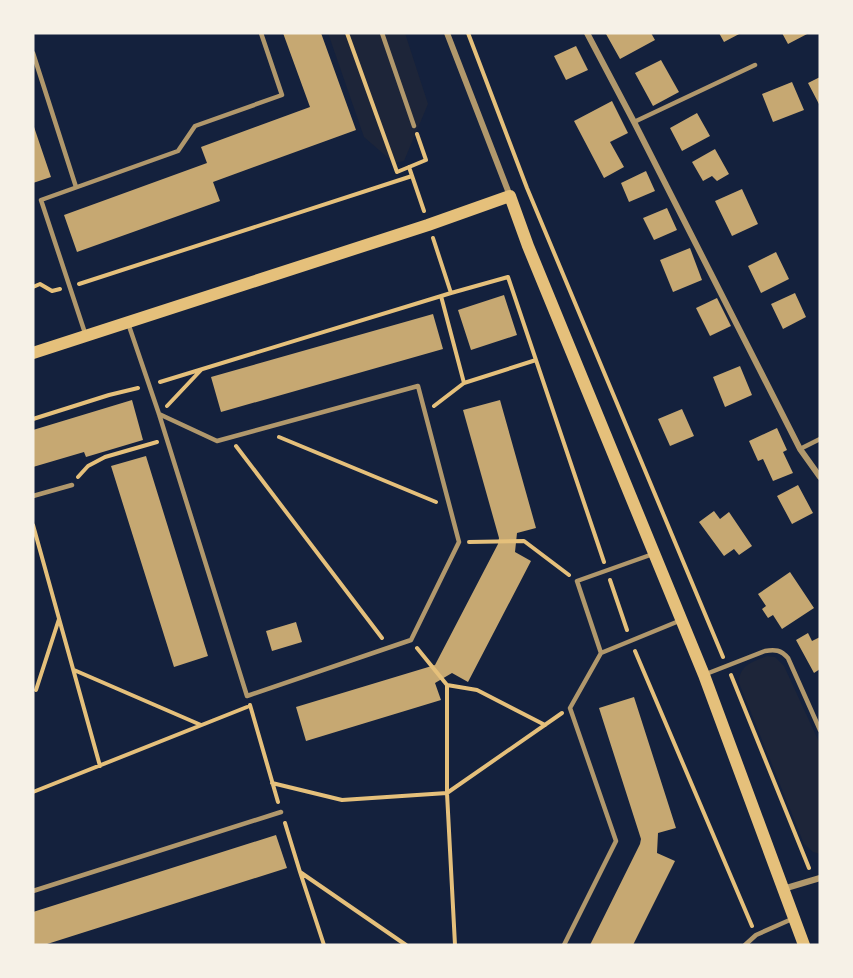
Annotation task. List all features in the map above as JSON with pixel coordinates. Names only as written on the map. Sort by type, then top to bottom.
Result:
[{"type":"main road","points":[[33,353],[429,225],[510,196],[528,246],[704,675],[804,945]]},
{"type":"street","points":[[447,33],[510,196]]},
{"type":"street","points":[[587,33],[800,449],[820,477]]},
{"type":"street","points":[[782,890],[817,879]]},
{"type":"lane","points":[[33,203],[178,151],[195,126],[282,94],[261,33]]},
{"type":"lane","points":[[382,33],[414,126]]},
{"type":"lane","points":[[33,53],[76,187]]},
{"type":"lane","points":[[634,122],[755,65]]},
{"type":"lane","points":[[41,200],[86,336]]},
{"type":"lane","points":[[128,323],[151,385],[159,414],[247,696],[411,640],[459,542],[418,386],[217,441],[159,414]]},
{"type":"lane","points":[[800,449],[820,439]]},
{"type":"lane","points":[[33,496],[72,485]]},
{"type":"lane","points":[[601,653],[577,581],[655,553]]},
{"type":"lane","points":[[564,945],[616,841],[570,708],[601,653],[682,620]]},
{"type":"lane","points":[[704,675],[765,651],[774,649],[782,652],[788,658],[820,730]]},
{"type":"lane","points":[[33,891],[281,812]]},
{"type":"lane","points":[[745,945],[756,935],[793,918]]},
{"type":"path","points":[[347,33],[397,172],[426,160],[414,126]]},
{"type":"path","points":[[468,33],[527,188],[817,879]]},
{"type":"path","points":[[410,166],[451,293]]},
{"type":"path","points":[[33,287],[40,284],[52,291],[69,287],[412,176]]},
{"type":"path","points":[[33,419],[508,277],[630,640],[756,935]]},
{"type":"path","points":[[441,296],[464,383]]},
{"type":"path","points":[[425,412],[464,383],[536,360]]},
{"type":"path","points":[[159,414],[202,370]]},
{"type":"path","points":[[261,430],[450,508]]},
{"type":"path","points":[[230,438],[389,648]]},
{"type":"path","points":[[88,466],[105,457],[167,439]]},
{"type":"path","points":[[33,525],[100,766]]},
{"type":"path","points":[[459,542],[524,541],[577,581]]},
{"type":"path","points":[[36,690],[59,618]]},
{"type":"path","points":[[411,640],[447,685],[447,793],[455,945]]},
{"type":"path","points":[[73,670],[201,725]]},
{"type":"path","points":[[447,685],[477,690],[545,725]]},
{"type":"path","points":[[247,696],[324,945]]},
{"type":"path","points":[[33,792],[250,706]]},
{"type":"path","points":[[273,783],[342,800],[447,793],[570,708]]},
{"type":"path","points":[[300,872],[406,945]]},
{"type":"shaded area","points":[[328,33],[405,33],[428,104],[404,161],[394,163],[364,137]]},
{"type":"shaded area","points":[[767,656],[775,657],[784,666],[820,744],[820,854],[813,852],[804,844],[739,683],[744,668]]},
{"type":"building","points":[[283,33],[321,33],[356,130],[213,182],[220,201],[77,252],[64,215],[207,163],[201,147],[310,107]]},
{"type":"building","points":[[651,33],[655,40],[620,59],[606,34]]},
{"type":"building","points":[[719,33],[741,33],[724,42]]},
{"type":"building","points":[[782,33],[809,33],[788,44]]},
{"type":"building","points":[[576,46],[588,70],[566,80],[554,56]]},
{"type":"building","points":[[661,60],[679,92],[653,106],[635,73]]},
{"type":"building","points":[[820,77],[820,106],[808,83]]},
{"type":"building","points":[[792,82],[804,110],[773,122],[762,94]]},
{"type":"building","points":[[612,101],[628,133],[610,142],[624,167],[604,178],[574,121]]},
{"type":"building","points":[[697,113],[710,136],[682,151],[670,128]]},
{"type":"building","points":[[33,124],[51,177],[33,183]]},
{"type":"building","points":[[715,149],[729,174],[717,181],[712,176],[703,181],[692,162]]},
{"type":"building","points":[[646,171],[655,191],[629,202],[621,183]]},
{"type":"building","points":[[742,189],[758,224],[732,236],[715,201]]},
{"type":"building","points":[[667,208],[677,230],[654,240],[643,218]]},
{"type":"building","points":[[690,248],[702,280],[673,292],[660,260]]},
{"type":"building","points":[[776,252],[789,279],[761,293],[748,266]]},
{"type":"building","points":[[795,293],[806,317],[783,329],[771,304]]},
{"type":"building","points":[[504,295],[517,335],[471,350],[458,310]]},
{"type":"building","points":[[717,298],[731,326],[710,336],[696,308]]},
{"type":"building","points":[[433,314],[443,349],[221,412],[211,377]]},
{"type":"building","points":[[740,366],[752,395],[725,407],[713,377]]},
{"type":"building","points":[[132,400],[143,440],[86,457],[84,452],[33,467],[33,430]]},
{"type":"building","points":[[500,400],[536,528],[517,533],[515,552],[531,561],[468,682],[452,673],[435,683],[441,700],[306,741],[296,707],[435,665],[498,544],[499,538],[463,410]]},
{"type":"building","points":[[682,409],[694,436],[670,446],[658,419]]},
{"type":"building","points":[[777,428],[787,450],[783,452],[793,473],[773,481],[763,459],[758,461],[749,441]]},
{"type":"building","points":[[146,456],[208,656],[174,667],[111,466]]},
{"type":"building","points":[[798,485],[813,513],[792,524],[777,496]]},
{"type":"building","points":[[714,511],[720,519],[729,512],[752,546],[739,555],[734,549],[724,556],[699,522]]},
{"type":"building","points":[[790,572],[814,608],[782,629],[773,615],[768,618],[762,609],[766,606],[758,594]]},
{"type":"building","points":[[296,622],[302,642],[272,651],[266,631]]},
{"type":"building","points":[[808,633],[812,641],[820,637],[820,669],[814,673],[796,640]]},
{"type":"building","points":[[634,697],[676,828],[658,833],[657,853],[675,861],[633,945],[590,945],[641,839],[599,708]]},
{"type":"building","points":[[276,835],[287,868],[44,945],[33,945],[33,912]]}]
